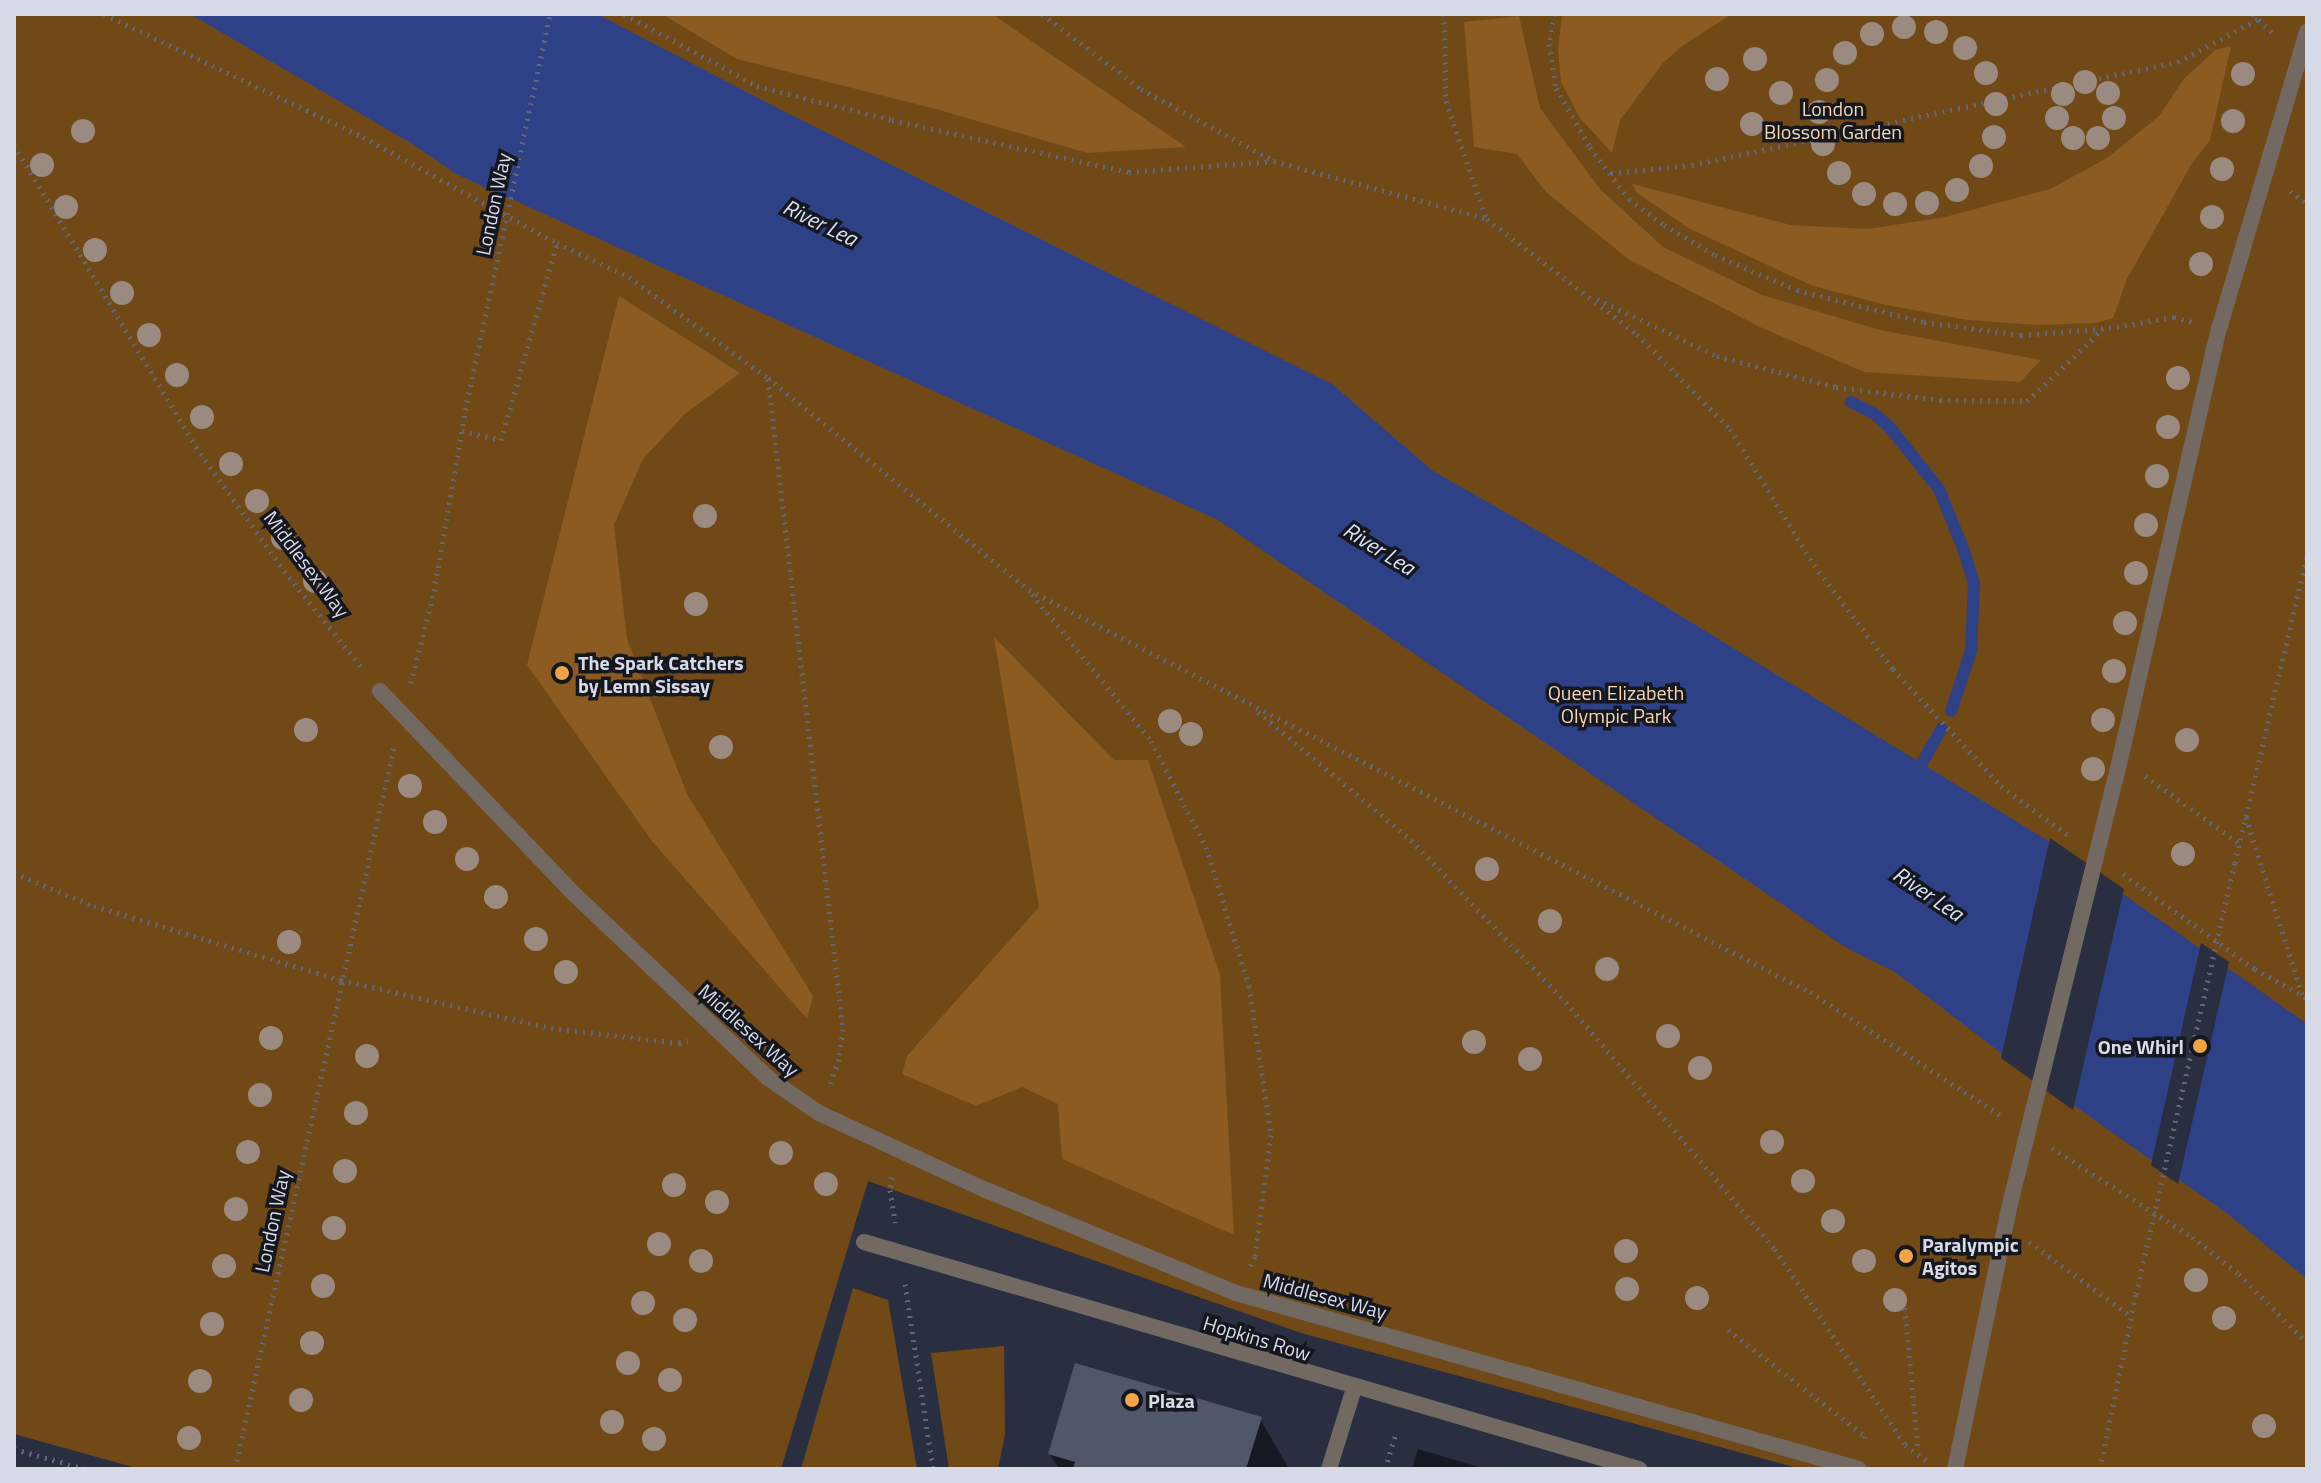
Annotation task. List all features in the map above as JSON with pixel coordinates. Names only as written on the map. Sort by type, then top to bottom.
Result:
[{"type":"street","points":[[1955,1469],[2005,1225],[2121,760],[2219,329],[2307,32]]},
{"type":"street","name":"Middlesex Way","points":[[380,691],[572,892],[768,1078],[819,1113],[986,1190],[1236,1293],[1859,1469]]},
{"type":"street","name":"Hopkins Row","points":[[864,1242],[1639,1469]]},
{"type":"street","points":[[1329,1469],[1354,1388]]},
{"type":"path","points":[[104,14],[363,137],[557,243],[629,277],[768,378],[1029,590],[1810,992],[2007,1119]]},
{"type":"path","name":"London Way","points":[[467,402],[550,14]]},
{"type":"path","points":[[624,14],[757,86],[892,120],[1129,172],[1274,161]]},
{"type":"path","points":[[1042,14],[1141,89],[1274,161],[1487,219],[1589,295],[1637,334],[1730,429],[1814,565],[1893,669],[2001,786],[2074,839]]},
{"type":"path","points":[[1444,14],[1446,101],[1487,219]]},
{"type":"path","points":[[1554,14],[1549,44],[1556,88],[1590,147],[1629,199],[1664,225],[1715,255],[1797,290],[1924,322],[2021,335],[2103,329],[2174,317]]},
{"type":"path","points":[[1610,173],[1692,165],[2178,62],[2258,19]]},
{"type":"path","name":"Middlesex Way","points":[[14,145],[196,447],[284,571],[380,691]]},
{"type":"path","points":[[462,431],[501,440],[557,243]]},
{"type":"path","points":[[1589,295],[1717,356],[1836,387],[1940,400],[2027,401],[2103,329]]},
{"type":"path","points":[[768,378],[843,1029],[839,1059],[819,1113]]},
{"type":"path","points":[[2100,1469],[2131,1316],[2307,557]]},
{"type":"path","points":[[1029,590],[1151,741],[1206,847],[1249,986],[1271,1135],[1255,1257],[1236,1293]]},
{"type":"path","points":[[1251,706],[1411,840],[1566,1002],[1775,1249],[1905,1445],[1939,1469]]},
{"type":"path","points":[[2121,760],[2239,843]]},
{"type":"path","points":[[2245,815],[2305,997]]},
{"type":"path","points":[[2110,865],[2255,969],[2305,997]]},
{"type":"path","points":[[14,873],[94,906],[341,980],[551,1028],[679,1043],[720,1032]]},
{"type":"path","name":"London Way","points":[[235,1469],[341,980]]},
{"type":"path","points":[[2047,1145],[2192,1237],[2249,1283],[2307,1343]]},
{"type":"path","points":[[890,1190],[933,1469]]},
{"type":"path","points":[[2005,1225],[2131,1316]]},
{"type":"path","points":[[1904,1300],[1918,1447]]},
{"type":"path","points":[[1728,1330],[1865,1436]]},
{"type":"path","points":[[1385,1469],[1396,1432]]},
{"type":"path","points":[[14,1449],[86,1469]]},
{"type":"green space","name":"Queen Elizabeth Olympic Park","points":[[14,14],[2307,14],[2307,1469],[1801,1469],[1301,1333],[868,1181],[781,1469],[140,1469],[14,1434]]},
{"type":"green space","points":[[853,1288],[888,1300],[917,1469],[801,1469]]},
{"type":"green space","points":[[1004,1346],[1005,1434],[998,1469],[949,1469],[931,1353]]},
{"type":"shaded area","points":[[662,14],[992,14],[1186,147],[1087,153],[936,109],[737,59]]},
{"type":"shaded area","points":[[1562,14],[1732,14],[1682,46],[1663,63],[1620,120],[1612,153],[1580,118],[1561,82],[1558,50]]},
{"type":"shaded area","points":[[1519,16],[1540,108],[1600,189],[1663,247],[1762,295],[1880,330],[2041,360],[2020,382],[1864,372],[1760,327],[1628,259],[1546,192],[1517,154],[1474,147],[1464,22]]},
{"type":"shaded area","points":[[2231,46],[2210,140],[2191,165],[2127,279],[2113,318],[2096,323],[2037,325],[1968,320],[1886,305],[1813,286],[1690,229],[1637,193],[1632,184],[1791,225],[1868,229],[1945,217],[2050,189],[2107,158],[2159,116],[2183,80],[2215,50]]},
{"type":"shaded area","points":[[619,296],[740,373],[685,414],[643,459],[614,525],[627,639],[687,794],[813,996],[807,1019],[652,841],[527,665]]},
{"type":"shaded area","points":[[994,637],[1114,760],[1148,760],[1220,975],[1234,1235],[1062,1159],[1058,1104],[1022,1087],[976,1106],[902,1074],[907,1056],[1039,907]]},
{"type":"water","name":"River Lea","points":[[190,14],[597,14],[785,112],[1332,384],[1433,471],[1596,564],[2045,839],[2307,1024],[2307,1279],[2229,1215],[2014,1063],[1895,972],[1845,947],[1218,520],[456,174],[414,145]]},
{"type":"pier","points":[[2050,838],[2124,889],[2073,1110],[2001,1058]]},
{"type":"pier","points":[[2201,943],[2229,962],[2178,1184],[2151,1165]]},
{"type":"building","name":"Plaza","points":[[1075,1363],[1262,1417],[1246,1469],[1073,1469],[1075,1462],[1048,1454]]},
{"type":"waterway","points":[[1851,402],[1875,414],[1892,430],[1939,489],[1964,551],[1974,583],[1971,651],[1951,711]]},
{"type":"waterway","points":[[1914,777],[1942,728]]},
{"type":"place","name":"The Spark Catchers by Lemn Sissay","points":[[562,673]]},
{"type":"place","name":"One Whirl","points":[[2200,1046]]},
{"type":"place","name":"Paralympic Agitos","points":[[1906,1256]]},
{"type":"place","name":"Plaza","points":[[1132,1400]]},
{"type":"park label","name":"London Blossom Garden","points":[[1833,120]]}]
